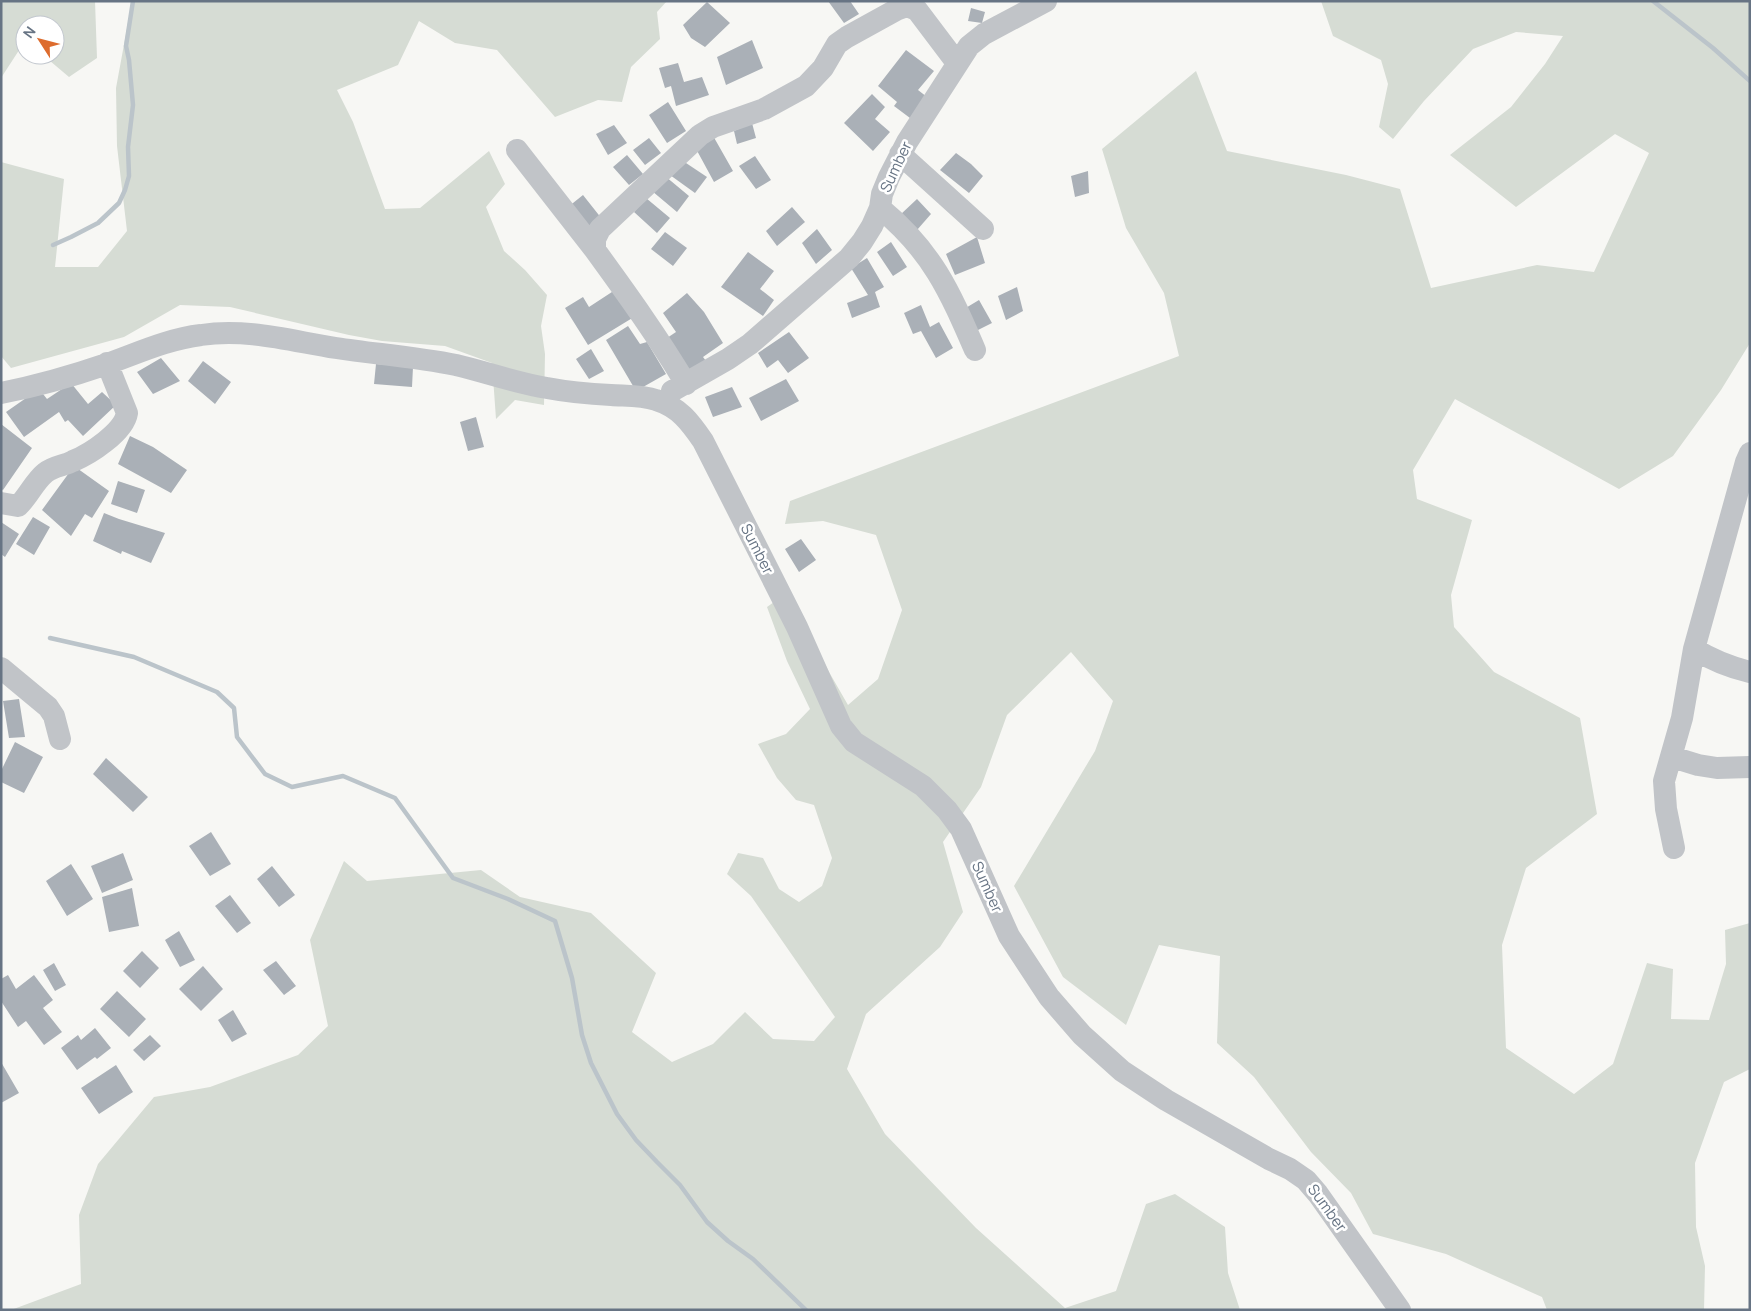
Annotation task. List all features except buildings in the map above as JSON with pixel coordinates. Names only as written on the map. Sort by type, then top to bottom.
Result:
[{"type":"street","name":"Sumber","points":[[655,399],[686,384],[728,359],[769,328],[849,258],[862,242],[880,208],[882,194],[900,154],[957,63],[976,40],[1046,1]]},
{"type":"street","points":[[595,250],[595,239],[600,229],[694,140],[713,127],[764,109],[806,86],[824,68],[838,44],[896,10],[907,6],[917,10],[957,63]]},
{"type":"street","points":[[517,150],[639,310],[686,384]]},
{"type":"street","points":[[900,154],[983,229]]},
{"type":"street","points":[[880,208],[912,237],[942,278],[975,350]]},
{"type":"street","points":[[1,393],[29,387],[107,364],[150,347],[183,338],[215,333],[242,333],[337,348],[414,357],[456,365],[546,388],[580,393],[655,399]]},
{"type":"street","points":[[1,503],[18,506],[43,474],[90,452],[124,423],[127,413],[107,364]]},
{"type":"street","name":"Sumber","points":[[655,399],[676,408],[685,416],[703,441],[797,627],[841,726],[854,742],[923,786],[961,829],[1009,936],[1049,998],[1082,1035],[1122,1071],[1166,1100],[1290,1169],[1306,1180],[1318,1194],[1400,1310]]},
{"type":"street","points":[[1674,848],[1666,809],[1664,781],[1682,718],[1694,650],[1746,462],[1750,454]]},
{"type":"street","points":[[1694,650],[1730,668],[1750,672]]},
{"type":"street","points":[[1,668],[48,707],[54,716],[60,740]]},
{"type":"street","points":[[1672,757],[1698,765],[1717,768],[1750,767]]},
{"type":"shaded area","points":[[1,1],[95,1],[97,58],[69,77],[55,65],[65,65],[65,15],[15,15],[15,56],[1,78]]},
{"type":"shaded area","points":[[132,1],[667,1],[657,12],[660,39],[631,67],[622,102],[598,100],[555,117],[497,50],[455,43],[419,21],[398,65],[337,90],[353,122],[385,209],[420,208],[489,151],[505,184],[486,207],[504,251],[525,270],[547,295],[541,326],[545,354],[544,405],[515,400],[496,419],[492,363],[445,346],[382,341],[230,307],[180,305],[124,337],[11,368],[1,356],[1,162],[64,179],[55,267],[98,267],[127,231],[117,146],[116,88]]},
{"type":"shaded area","points":[[1321,1],[1750,1],[1750,343],[1721,390],[1673,456],[1619,489],[1455,399],[1413,470],[1417,499],[1472,520],[1451,595],[1454,627],[1494,672],[1580,718],[1597,814],[1526,868],[1502,945],[1506,1048],[1574,1094],[1613,1064],[1647,963],[1673,969],[1671,1019],[1709,1020],[1726,964],[1725,930],[1750,923],[1750,1069],[1724,1082],[1695,1163],[1696,1227],[1705,1266],[1704,1310],[1547,1310],[1542,1297],[1446,1254],[1373,1234],[1351,1193],[1311,1152],[1254,1077],[1217,1043],[1220,956],[1159,945],[1126,1025],[1063,977],[1014,886],[1095,751],[1113,701],[1071,652],[1007,715],[981,787],[943,842],[963,912],[940,947],[866,1014],[847,1069],[885,1134],[976,1228],[1065,1308],[1116,1291],[1146,1204],[1175,1194],[1225,1227],[1228,1273],[1240,1310],[11,1310],[81,1284],[79,1215],[98,1164],[154,1097],[210,1087],[298,1055],[328,1026],[310,940],[344,861],[367,881],[481,870],[520,897],[591,913],[656,973],[632,1032],[672,1062],[713,1044],[745,1012],[773,1039],[814,1041],[835,1017],[751,896],[727,874],[738,853],[763,858],[779,889],[799,902],[822,886],[832,858],[814,805],[796,800],[777,778],[758,744],[786,734],[810,709],[787,661],[767,607],[788,592],[848,705],[878,679],[902,610],[876,535],[823,521],[785,524],[790,501],[1179,356],[1164,293],[1126,228],[1102,149],[1196,71],[1227,151],[1346,175],[1400,189],[1431,288],[1537,265],[1594,272],[1649,153],[1615,134],[1516,207],[1450,155],[1511,107],[1545,64],[1563,36],[1516,32],[1473,49],[1424,101],[1393,139],[1379,127],[1388,84],[1381,60],[1333,36]]},
{"type":"waterway","points":[[53,245],[98,223],[119,203],[125,190],[129,176],[128,147],[133,105],[126,46],[133,1]]},
{"type":"waterway","points":[[1653,1],[1713,48],[1750,81]]},
{"type":"waterway","points":[[50,638],[134,657],[217,692],[234,708],[237,737],[265,774],[292,787],[343,776],[395,798],[453,878],[508,899],[555,921],[572,978],[582,1035],[591,1063],[617,1114],[636,1140],[680,1185],[707,1222],[728,1241],[753,1259],[806,1310]]}]
